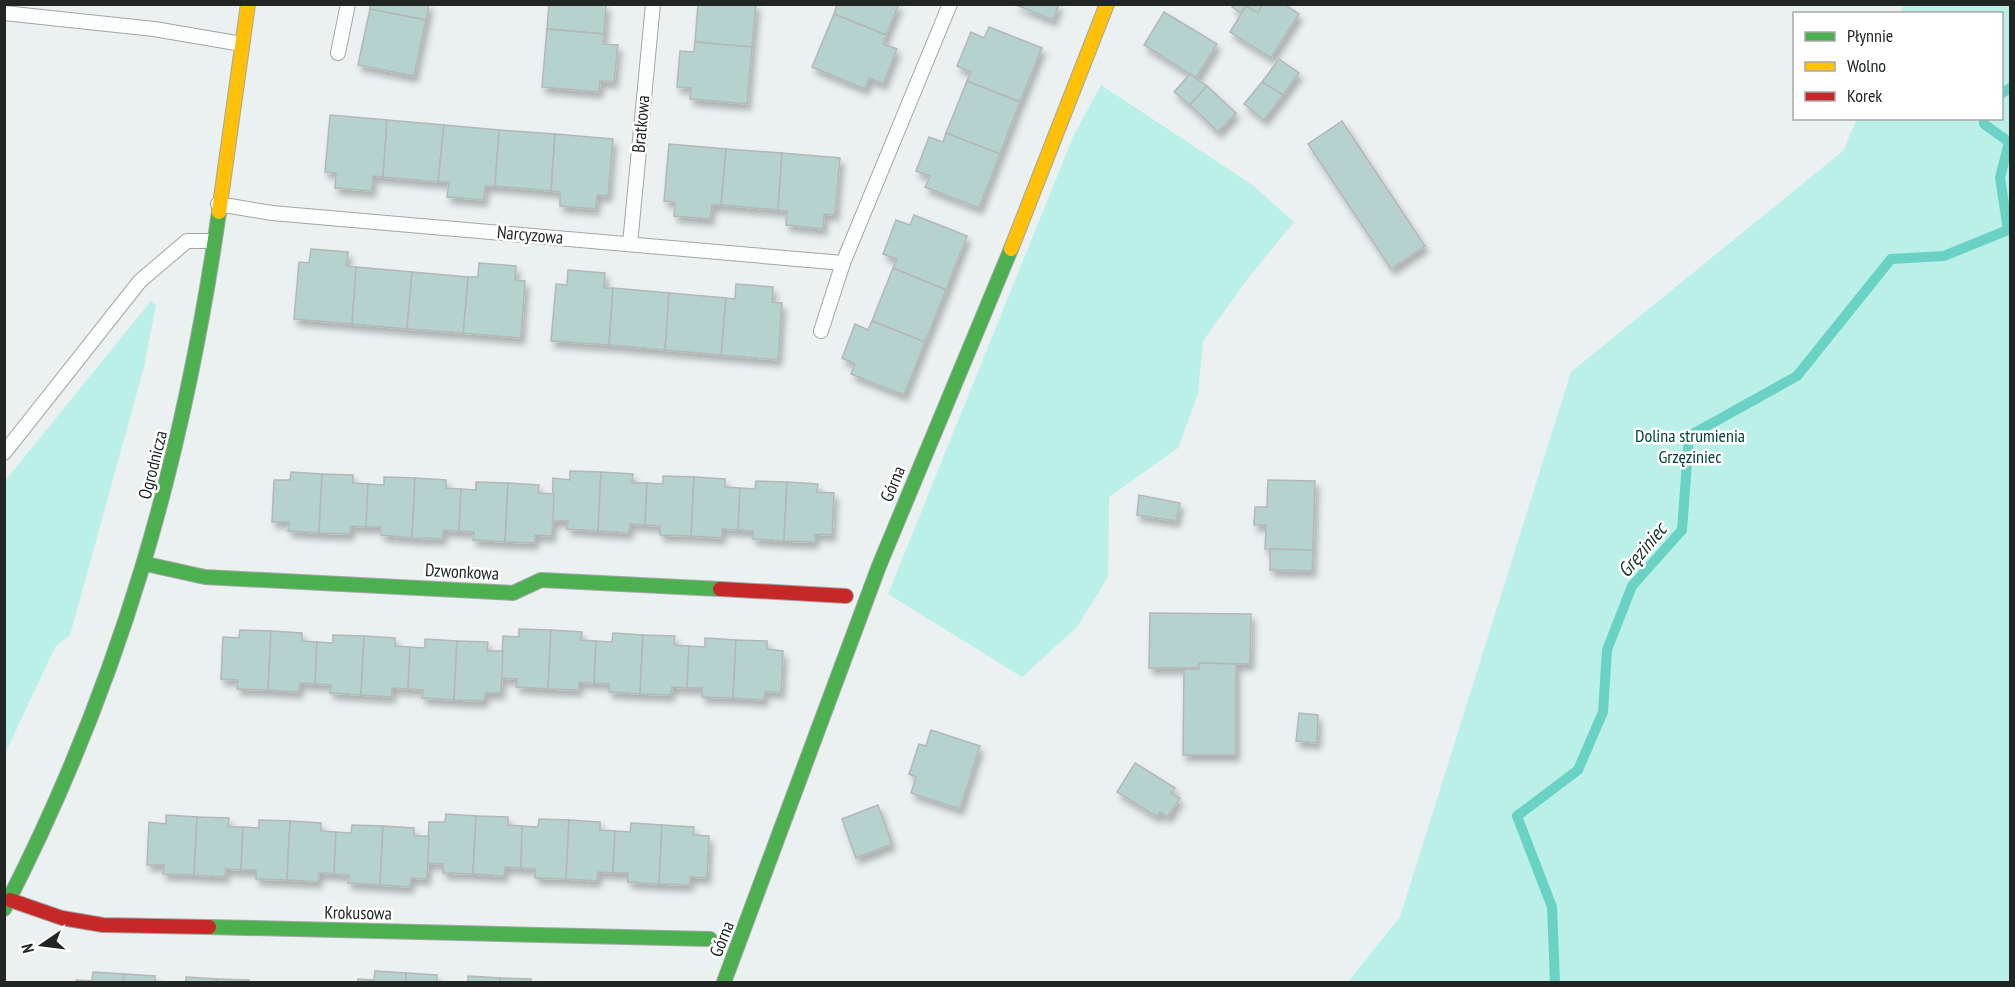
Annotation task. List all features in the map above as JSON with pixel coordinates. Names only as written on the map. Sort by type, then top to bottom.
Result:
[{"type":"street","name":"Ogrodnicza","points":[[7,904],[46,827],[83,742],[146,564],[181,424],[249,4]]},
{"type":"street","name":"Górna","points":[[724,982],[879,566],[1004,266],[1107,4]]},
{"type":"street","name":"Dzwonkowa","points":[[146,564],[205,577],[513,592],[541,580],[846,596]]},
{"type":"street","name":"Krokusowa","points":[[7,904],[62,918],[103,925],[710,939]]},
{"type":"lane","points":[[338,53],[348,4]]},
{"type":"lane","name":"Bratkowa","points":[[630,244],[653,4]]},
{"type":"lane","points":[[821,331],[843,263],[950,4]]},
{"type":"lane","points":[[4,13],[154,28],[242,44]]},
{"type":"lane","name":"Narcyzowa","points":[[218,204],[272,213],[843,263]]},
{"type":"lane","points":[[4,453],[140,281],[187,242],[212,241]]},
{"type":"green space","name":"Dolina strumienia Grzęziniec","points":[[1904,5],[2010,5],[2010,982],[1348,982],[1400,917],[1571,372],[1843,151],[1857,120],[2003,120],[2003,12],[1900,12]]},
{"type":"green space","points":[[1101,85],[1251,184],[1294,222],[1245,282],[1203,341],[1198,394],[1178,448],[1109,497],[1108,577],[1077,627],[1022,677],[888,594],[1073,137]]},
{"type":"green space","points":[[151,301],[156,305],[144,367],[70,635],[55,647],[5,754],[5,481]]},
{"type":"building","points":[[370,4],[429,4],[426,20],[370,9]]},
{"type":"building","points":[[549,4],[606,4],[604,34],[547,29]]},
{"type":"building","points":[[698,4],[756,4],[752,47],[695,42]]},
{"type":"building","points":[[837,4],[899,4],[886,35],[834,14]]},
{"type":"building","points":[[1014,4],[1059,4],[1053,20]]},
{"type":"building","points":[[1234,4],[1263,4],[1258,13],[1246,6],[1241,13],[1232,7]]},
{"type":"building","points":[[1263,4],[1284,4],[1299,14],[1271,58],[1230,32],[1246,6],[1258,13]]},
{"type":"building","points":[[370,9],[426,20],[414,76],[358,65]]},
{"type":"building","points":[[1164,12],[1217,44],[1196,78],[1144,45]]},
{"type":"building","points":[[834,14],[886,35],[883,44],[897,49],[883,84],[869,78],[865,89],[812,67]]},
{"type":"building","points":[[989,27],[1042,48],[1020,102],[967,81],[971,72],[957,66],[971,32],[984,38]]},
{"type":"building","points":[[547,29],[604,34],[603,44],[618,45],[614,82],[600,81],[599,92],[542,87]]},
{"type":"building","points":[[695,42],[752,47],[747,104],[690,99],[691,88],[677,87],[680,51],[694,52]]},
{"type":"building","points":[[1279,59],[1299,73],[1283,95],[1262,82]]},
{"type":"building","points":[[1190,74],[1207,86],[1190,105],[1174,92]]},
{"type":"building","points":[[967,81],[1020,102],[1000,154],[946,133]]},
{"type":"building","points":[[1262,82],[1283,95],[1264,120],[1244,104]]},
{"type":"building","points":[[1207,86],[1236,113],[1218,132],[1190,105]]},
{"type":"building","points":[[330,115],[387,120],[383,177],[373,176],[372,191],[335,188],[336,173],[325,172]]},
{"type":"building","points":[[387,120],[444,125],[438,182],[383,177]]},
{"type":"building","points":[[1342,121],[1425,246],[1391,269],[1308,144]]},
{"type":"building","points":[[444,125],[499,130],[495,186],[485,186],[484,200],[447,197],[449,182],[438,182]]},
{"type":"building","points":[[499,130],[555,134],[551,191],[495,186]]},
{"type":"building","points":[[946,133],[1000,154],[979,208],[925,187],[930,176],[916,171],[929,137],[943,142]]},
{"type":"building","points":[[555,134],[613,139],[608,196],[597,195],[596,209],[560,206],[560,192],[551,191]]},
{"type":"building","points":[[669,144],[726,149],[721,205],[712,205],[710,219],[674,216],[675,202],[664,201]]},
{"type":"building","points":[[726,149],[782,153],[778,210],[721,205]]},
{"type":"building","points":[[782,153],[840,158],[835,215],[824,214],[823,229],[786,225],[787,211],[778,210]]},
{"type":"building","points":[[914,215],[967,236],[946,290],[893,268],[897,259],[883,254],[896,220],[910,225]]},
{"type":"building","points":[[311,249],[348,252],[346,266],[356,267],[352,324],[294,319],[299,262],[309,263]]},
{"type":"building","points":[[479,263],[516,266],[515,280],[525,281],[521,338],[463,333],[468,277],[478,277]]},
{"type":"building","points":[[356,267],[412,272],[407,329],[352,324]]},
{"type":"building","points":[[893,268],[946,290],[925,342],[872,321]]},
{"type":"building","points":[[568,270],[605,273],[604,288],[613,288],[609,345],[551,341],[556,284],[567,285]]},
{"type":"building","points":[[412,272],[468,277],[463,333],[407,329]]},
{"type":"building","points":[[736,284],[773,287],[772,302],[782,303],[778,360],[721,355],[726,298],[735,299]]},
{"type":"building","points":[[613,288],[669,293],[665,350],[609,345]]},
{"type":"building","points":[[669,293],[726,298],[721,355],[665,350]]},
{"type":"building","points":[[872,321],[925,342],[904,395],[851,374],[855,364],[842,358],[855,324],[868,330]]},
{"type":"building","points":[[570,471],[601,472],[598,531],[567,529],[568,521],[552,521],[553,478],[570,480]]},
{"type":"building","points":[[291,472],[322,474],[319,533],[288,531],[289,522],[272,522],[274,480],[290,480]]},
{"type":"building","points":[[601,472],[633,474],[632,483],[647,483],[645,525],[630,524],[629,533],[598,531]]},
{"type":"building","points":[[322,474],[353,475],[353,483],[368,484],[366,527],[351,526],[350,534],[319,533]]},
{"type":"building","points":[[663,476],[694,477],[691,536],[660,535],[660,526],[645,525],[647,483],[663,484]]},
{"type":"building","points":[[384,477],[415,478],[412,538],[381,535],[381,527],[366,527],[368,484],[384,485]]},
{"type":"building","points":[[694,477],[725,479],[725,487],[740,488],[738,530],[722,529],[722,538],[691,536]]},
{"type":"building","points":[[415,478],[446,480],[446,488],[461,489],[459,531],[443,530],[443,539],[412,538]]},
{"type":"building","points":[[1268,480],[1315,481],[1313,550],[1265,549],[1266,525],[1254,525],[1255,507],[1267,507]]},
{"type":"building","points":[[756,481],[787,482],[784,541],[753,539],[753,531],[738,530],[740,488],[755,489]]},
{"type":"building","points":[[476,482],[508,483],[505,542],[473,540],[474,532],[459,531],[461,489],[476,490]]},
{"type":"building","points":[[787,482],[818,484],[817,492],[834,493],[832,535],[815,534],[815,542],[784,541]]},
{"type":"building","points":[[508,483],[539,485],[538,493],[554,494],[552,536],[535,535],[535,543],[505,542]]},
{"type":"building","points":[[1139,495],[1180,503],[1176,521],[1137,515]]},
{"type":"building","points":[[1270,549],[1313,550],[1312,571],[1270,570]]},
{"type":"building","points":[[1150,613],[1251,614],[1250,664],[1199,663],[1198,668],[1149,668]]},
{"type":"building","points":[[519,629],[551,630],[548,689],[516,687],[517,679],[501,678],[503,636],[519,637]]},
{"type":"building","points":[[240,630],[271,631],[268,690],[237,689],[238,680],[221,679],[223,637],[239,638]]},
{"type":"building","points":[[551,630],[582,632],[581,640],[596,641],[594,683],[579,682],[579,690],[548,689]]},
{"type":"building","points":[[271,631],[302,633],[302,641],[317,642],[315,684],[300,683],[299,692],[268,690]]},
{"type":"building","points":[[613,633],[643,635],[640,694],[609,692],[609,684],[594,683],[596,641],[612,642]]},
{"type":"building","points":[[333,635],[364,636],[361,695],[330,693],[331,685],[315,684],[317,642],[333,643]]},
{"type":"building","points":[[643,635],[675,636],[674,645],[689,646],[687,688],[672,687],[671,695],[640,694]]},
{"type":"building","points":[[364,636],[395,638],[395,646],[410,647],[408,689],[392,688],[392,697],[361,695]]},
{"type":"building","points":[[705,638],[736,640],[733,698],[702,697],[702,688],[687,688],[689,646],[705,647]]},
{"type":"building","points":[[425,639],[457,641],[454,700],[422,698],[423,690],[408,689],[410,647],[425,648]]},
{"type":"building","points":[[736,640],[767,641],[767,649],[783,651],[781,693],[765,691],[764,700],[733,698]]},
{"type":"building","points":[[457,641],[488,642],[487,651],[503,651],[501,693],[485,693],[484,701],[454,700]]},
{"type":"building","points":[[1199,663],[1236,664],[1236,755],[1183,755],[1184,669],[1199,669]]},
{"type":"building","points":[[1299,713],[1318,715],[1317,743],[1296,741]]},
{"type":"building","points":[[931,730],[980,746],[960,809],[911,793],[916,777],[909,774],[919,744],[926,746]]},
{"type":"building","points":[[1135,763],[1175,788],[1171,794],[1180,798],[1168,817],[1160,812],[1157,817],[1117,792]]},
{"type":"building","points":[[878,805],[892,844],[856,858],[842,819]]},
{"type":"building","points":[[446,814],[476,816],[473,874],[443,873],[443,864],[427,863],[429,822],[445,822]]},
{"type":"building","points":[[166,815],[197,817],[194,875],[163,874],[164,865],[147,865],[149,822],[166,824]]},
{"type":"building","points":[[476,816],[508,817],[508,825],[522,826],[521,868],[505,867],[504,876],[473,874]]},
{"type":"building","points":[[197,817],[229,818],[228,827],[243,827],[241,870],[226,869],[225,877],[194,875]]},
{"type":"building","points":[[539,819],[569,820],[566,879],[535,878],[535,869],[521,868],[522,826],[538,827]]},
{"type":"building","points":[[259,820],[290,821],[287,880],[256,879],[256,870],[241,870],[243,827],[259,828]]},
{"type":"building","points":[[569,820],[600,822],[600,830],[615,831],[613,873],[598,872],[597,881],[566,879]]},
{"type":"building","points":[[290,821],[321,823],[321,831],[336,832],[334,874],[319,873],[318,882],[287,880]]},
{"type":"building","points":[[631,823],[662,825],[659,884],[628,882],[628,873],[613,873],[615,831],[630,832]]},
{"type":"building","points":[[352,825],[383,826],[380,885],[348,883],[349,875],[334,874],[336,832],[351,833]]},
{"type":"building","points":[[662,825],[694,827],[693,835],[709,836],[707,878],[690,877],[690,885],[659,884]]},
{"type":"building","points":[[383,826],[414,828],[414,836],[429,836],[427,879],[411,878],[410,887],[380,885]]},
{"type":"building","points":[[375,971],[406,973],[406,982],[358,982],[358,979],[374,980]]},
{"type":"building","points":[[93,972],[124,974],[123,982],[76,982],[76,980],[92,981]]},
{"type":"building","points":[[406,973],[437,975],[437,982],[406,982]]},
{"type":"building","points":[[124,974],[155,976],[155,982],[123,982]]},
{"type":"building","points":[[468,976],[500,978],[500,982],[468,982]]},
{"type":"building","points":[[186,977],[217,979],[217,982],[186,982]]},
{"type":"building","points":[[500,978],[531,979],[531,982],[500,982]]},
{"type":"building","points":[[217,979],[249,980],[248,982],[217,982]]},
{"type":"waterway","name":"Gręziniec","points":[[2003,92],[2010,88]]},
{"type":"waterway","name":"Gręziniec","points":[[1555,982],[1552,907],[1517,816],[1578,770],[1603,712],[1607,650],[1632,586],[1682,530],[1689,436],[1797,376],[1891,259],[1944,256],[2008,230],[2000,178],[2009,142],[1984,124],[1984,120]]},
{"type":"traffic: fast","points":[[4,909],[45,825],[81,740],[114,656],[142,570],[187,395],[219,212]]},
{"type":"traffic: fast","points":[[724,982],[879,566],[1011,249]]},
{"type":"traffic: fast","points":[[146,564],[205,577],[513,593],[541,580],[720,589]]},
{"type":"traffic: fast","points":[[209,927],[710,939]]},
{"type":"traffic: slow","points":[[219,212],[248,4]]},
{"type":"traffic: slow","points":[[1011,249],[1107,4]]},
{"type":"traffic: jam","points":[[720,589],[846,596]]},
{"type":"traffic: jam","points":[[10,900],[62,918],[103,925],[209,927]]}]
